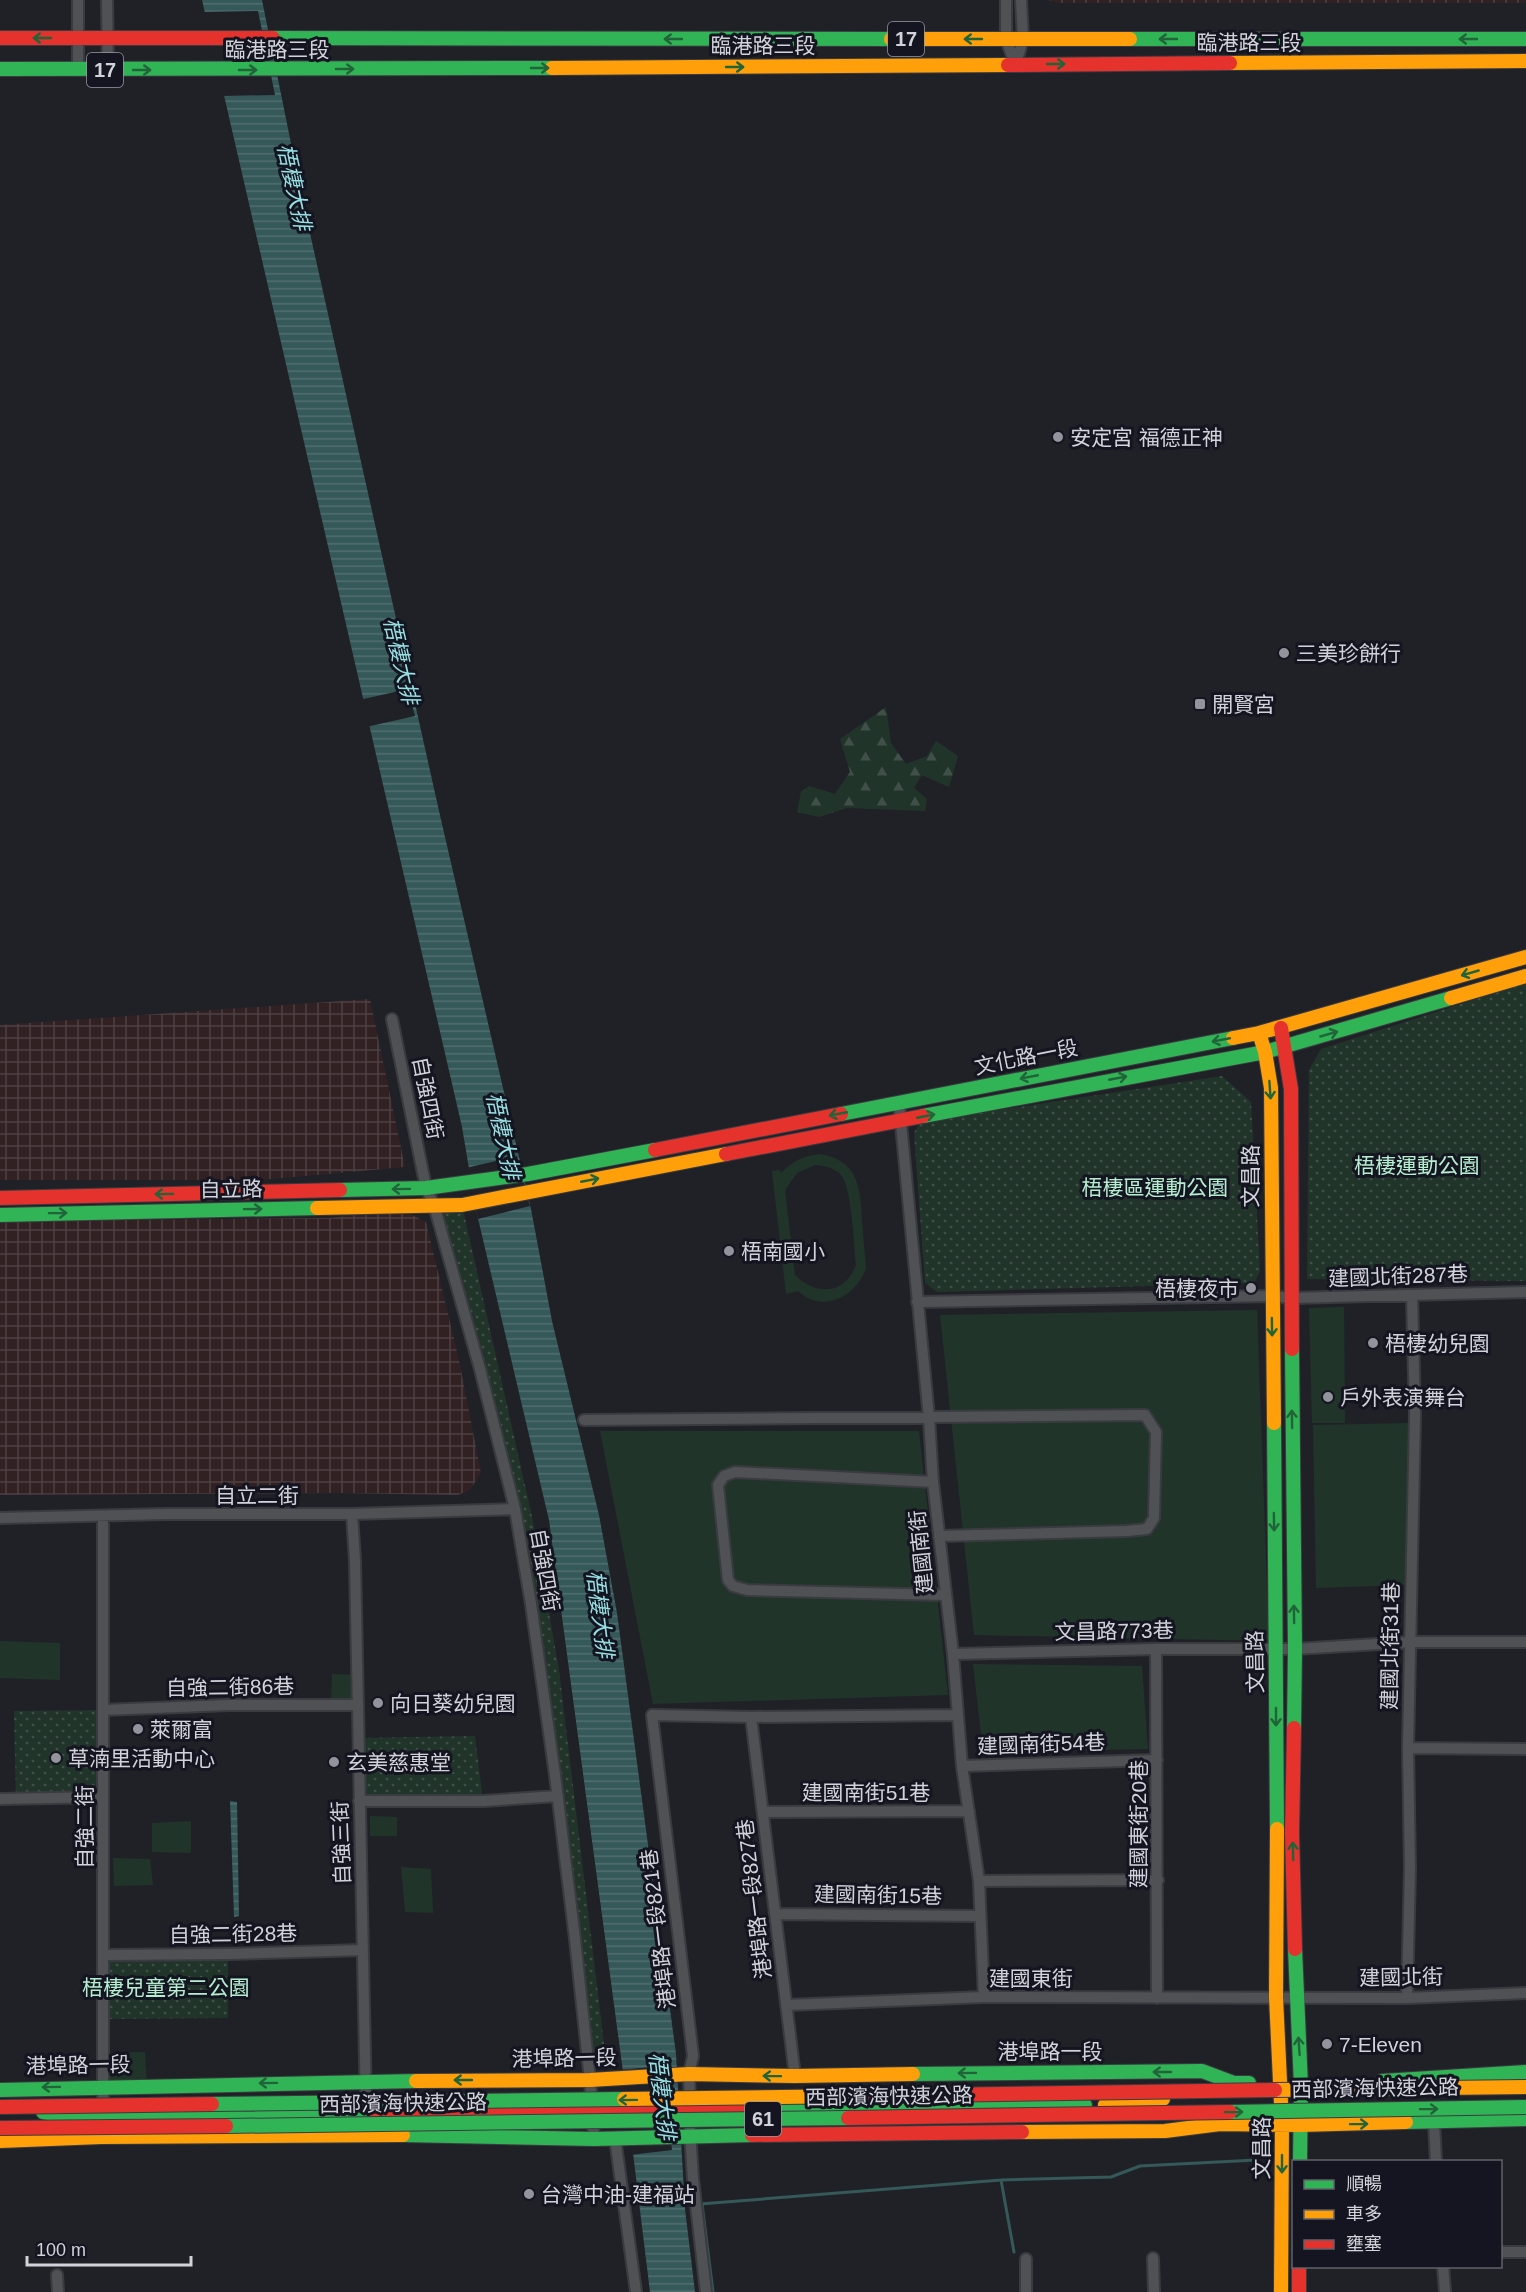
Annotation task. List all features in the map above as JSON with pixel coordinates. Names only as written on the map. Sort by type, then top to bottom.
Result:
[{"type":"main road","name":"臨港路三段","points":[[0,38],[1526,39]]},
{"type":"main road","name":"臨港路三段","points":[[0,69],[287,70],[1526,61]]},
{"type":"main road","name":"文化路一段","points":[[460,1185],[528,1174],[1259,1033],[1526,957]]},
{"type":"main road","name":"文化路一段","points":[[462,1205],[824,1134],[1265,1052],[1526,976]]},
{"type":"main road","name":"文昌路","points":[[1281,1028],[1291,1089],[1290,1298],[1295,1649],[1292,1833],[1296,1998],[1301,2086],[1300,2160]]},
{"type":"main road","name":"文昌路","points":[[1259,1033],[1265,1052],[1271,1088],[1271,1296],[1276,1648],[1276,1997],[1282,2124],[1281,2292]]},
{"type":"main road","name":"自立路","points":[[0,1198],[426,1188],[460,1185]]},
{"type":"main road","name":"自立路","points":[[0,1215],[462,1205]]},
{"type":"main road","name":"港埠路一段","points":[[0,2090],[103,2085],[365,2080],[590,2080],[689,2074],[795,2076],[988,2072],[1202,2071],[1234,2083]]},
{"type":"main road","name":"港埠路一段","points":[[0,2105],[65,2116],[103,2116],[366,2115],[1119,2105],[1191,2095],[1234,2083],[1301,2086],[1526,2072]]},
{"type":"main road","points":[[391,2104],[426,2097],[511,2090],[1234,2083]]},
{"type":"main road","name":"西部濱海快速公路","points":[[0,2105],[391,2104],[1526,2087]]},
{"type":"main road","name":"港埠路一段","points":[[1119,2105],[1220,2124]]},
{"type":"main road","name":"西部濱海快速公路","points":[[0,2130],[1526,2107]]},
{"type":"main road","name":"港埠路一段","points":[[0,2130],[65,2116]]},
{"type":"main road","name":"港埠路一段","points":[[0,2141],[101,2137],[366,2134],[594,2139],[690,2138],[755,2135],[1165,2131],[1220,2124],[1300,2125],[1526,2119]]},
{"type":"main road","points":[[395,2125],[424,2131],[457,2132],[1127,2122],[1220,2124]]},
{"type":"main road","points":[[1299,2268],[1299,2292]]},
{"type":"street","points":[[78,0],[78,68]]},
{"type":"street","points":[[107,0],[108,70]]},
{"type":"street","points":[[1006,0],[1006,39],[1016,64]]},
{"type":"street","points":[[1016,64],[1023,39],[1021,0]]},
{"type":"street","name":"自強四街","points":[[392,1019],[426,1188],[434,1205],[480,1369],[514,1509],[535,1628],[558,1796],[590,2080],[594,2139]]},
{"type":"street","name":"建國南街","points":[[898,1103],[962,1766],[979,1881],[984,1997]]},
{"type":"street","name":"建國北街287巷","points":[[917,1302],[1271,1296],[1290,1298],[1526,1292]]},
{"type":"street","name":"建國北街31巷","points":[[1407,1998],[1410,1868],[1408,1748],[1415,1414],[1412,1295]]},
{"type":"street","points":[[584,1419],[1145,1415],[1156,1432],[1154,1518],[1147,1529],[1127,1532],[939,1536]]},
{"type":"street","points":[[933,1482],[735,1472],[724,1476],[718,1485],[728,1580],[733,1586],[747,1590],[945,1595]]},
{"type":"street","name":"自立二街","points":[[0,1518],[352,1514],[514,1509]]},
{"type":"street","name":"自強三街","points":[[352,1514],[355,1561],[366,2134]]},
{"type":"street","name":"自強二街","points":[[101,2137],[104,1954],[103,1517]]},
{"type":"street","name":"文昌路773巷","points":[[952,1654],[1156,1649],[1295,1649],[1411,1642],[1526,1642]]},
{"type":"street","name":"建國東街20巷","points":[[1156,1649],[1157,1998]]},
{"type":"street","name":"自強二街86巷","points":[[103,1710],[229,1705],[356,1705]]},
{"type":"street","name":"港埠路一段821巷","points":[[706,2292],[690,2138],[689,2074],[693,2056],[652,1715],[751,1717]]},
{"type":"street","points":[[751,1717],[957,1715]]},
{"type":"street","name":"港埠路一段827巷","points":[[751,1717],[795,2076]]},
{"type":"street","points":[[1408,1748],[1526,1749]]},
{"type":"street","name":"建國南街54巷","points":[[962,1766],[1157,1760]]},
{"type":"street","points":[[359,1801],[483,1801],[558,1796]]},
{"type":"street","points":[[0,1799],[104,1797]]},
{"type":"street","name":"建國南街51巷","points":[[763,1812],[969,1811]]},
{"type":"street","points":[[979,1881],[1158,1880]]},
{"type":"street","name":"建國南街15巷","points":[[776,1914],[980,1916]]},
{"type":"street","name":"自強二街28巷","points":[[104,1954],[228,1954],[363,1950]]},
{"type":"street","name":"建國北街","points":[[1276,1997],[1407,1998],[1526,1993]]},
{"type":"street","name":"建國東街","points":[[787,2005],[984,1997],[1276,1997]]},
{"type":"street","points":[[1434,2122],[1436,2160]]},
{"type":"street","points":[[615,2138],[636,2292]]},
{"type":"street","points":[[1502,2252],[1526,2252]]},
{"type":"street","points":[[1153,2258],[1154,2292]]},
{"type":"street","points":[[1026,2259],[1026,2292]]},
{"type":"street","points":[[1443,2268],[1445,2292]]},
{"type":"street","points":[[57,2275],[58,2292]]},
{"type":"shaded area","points":[[1048,0],[1526,0],[1526,3],[1059,3]]},
{"type":"shaded area","points":[[370,999],[405,1167],[260,1180],[0,1180],[0,1025]]},
{"type":"shaded area","points":[[402,1210],[426,1222],[459,1360],[481,1473],[470,1490],[458,1495],[338,1493],[0,1495],[0,1221],[330,1218]]},
{"type":"green space","points":[[886,707],[891,743],[906,764],[927,756],[936,741],[958,756],[949,787],[922,775],[914,788],[927,799],[925,811],[847,808],[819,817],[797,812],[801,792],[809,786],[835,794],[850,772],[840,739]]},
{"type":"green space","name":"梧棲運動公園","points":[[1526,983],[1526,1281],[1307,1279],[1309,1070],[1321,1049]]},
{"type":"green space","name":"梧棲區運動公園","points":[[1222,1076],[1251,1102],[1260,1271],[1254,1283],[937,1292],[925,1283],[914,1133],[920,1122]]},
{"type":"green space","points":[[819,1154],[842,1162],[855,1177],[860,1197],[866,1268],[855,1287],[847,1294],[828,1301],[808,1298],[798,1291],[786,1294],[772,1171],[780,1170],[781,1173],[798,1160]],"holes":[[[815,1165],[830,1168],[841,1175],[850,1204],[856,1265],[845,1282],[829,1289],[812,1287],[795,1275],[785,1190],[797,1173]]]},
{"type":"green space","points":[[462,1205],[533,1521],[559,1670],[607,2069],[588,2066],[517,1526],[440,1215]]},
{"type":"green space","points":[[1344,1307],[1345,1423],[1312,1423],[1309,1308]]},
{"type":"green space","points":[[1257,1310],[1269,1641],[974,1635],[940,1315]]},
{"type":"green space","points":[[1410,1423],[1407,1585],[1316,1588],[1313,1425]]},
{"type":"green space","points":[[600,1431],[919,1431],[948,1695],[653,1704]]},
{"type":"green space","points":[[0,1641],[60,1643],[60,1680],[0,1678]]},
{"type":"green space","points":[[973,1664],[1142,1666],[1148,1749],[983,1752]]},
{"type":"green space","points":[[332,1674],[356,1675],[356,1705],[331,1705]]},
{"type":"green space","points":[[103,1710],[103,1797],[16,1798],[14,1711]]},
{"type":"green space","points":[[475,1736],[483,1801],[359,1801],[357,1738]]},
{"type":"green space","points":[[370,1816],[397,1817],[397,1836],[370,1836]]},
{"type":"green space","points":[[191,1821],[191,1853],[152,1852],[152,1823]]},
{"type":"green space","points":[[113,1858],[150,1859],[153,1885],[114,1886]]},
{"type":"green space","points":[[401,1867],[431,1869],[433,1913],[405,1912]]},
{"type":"green space","name":"梧棲兒童第二公園","points":[[228,1954],[228,2018],[104,2019],[104,1955]]},
{"type":"green space","points":[[145,2052],[147,2085],[103,2085],[103,2053]]},
{"type":"water","name":"梧棲大排","points":[[202,0],[262,0],[301,193],[439,811],[531,1209],[552,1321],[599,1515],[617,1613],[676,2054],[685,2209],[695,2292],[650,2292],[624,2079],[549,1520],[476,1210],[462,1127]]},
{"type":"water","points":[[230,1801],[237,1802],[239,1916],[234,1917]]},
{"type":"pier","points":[[258,11],[275,95],[221,96],[202,12]]},
{"type":"pier","points":[[408,689],[415,716],[366,727],[359,700]]},
{"type":"pier","points":[[517,1156],[530,1206],[478,1219],[466,1168]]},
{"type":"pier","points":[[662,2066],[672,2150],[630,2155],[620,2070]]},
{"type":"waterway","points":[[700,2204],[1001,2180],[1111,2177],[1140,2166],[1256,2160]]},
{"type":"waterway","points":[[1001,2180],[1014,2252]]},
{"type":"waterway","points":[[702,2204],[713,2292]]},
{"type":"traffic: fast","points":[[273,38],[891,39]]},
{"type":"traffic: fast","points":[[1130,39],[1526,39]]},
{"type":"traffic: fast","points":[[0,69],[552,68]]},
{"type":"traffic: fast","points":[[923,1116],[1265,1052],[1451,998]]},
{"type":"traffic: fast","points":[[841,1114],[1233,1038]]},
{"type":"traffic: fast","points":[[340,1190],[426,1188],[528,1174],[655,1150]]},
{"type":"traffic: fast","points":[[0,1215],[317,1208]]},
{"type":"traffic: fast","points":[[1292,1349],[1294,1728]]},
{"type":"traffic: fast","points":[[1274,1423],[1277,1829]]},
{"type":"traffic: fast","points":[[1295,1949],[1301,2086],[1300,2160]]},
{"type":"traffic: fast","points":[[913,2074],[1202,2071],[1234,2083],[1249,2083]]},
{"type":"traffic: fast","points":[[1382,2081],[1526,2072]]},
{"type":"traffic: fast","points":[[0,2090],[416,2081]]},
{"type":"traffic: fast","points":[[212,2104],[624,2099]]},
{"type":"traffic: fast","points":[[760,2110],[1085,2105]]},
{"type":"traffic: fast","points":[[1230,2112],[1526,2107]]},
{"type":"traffic: fast","points":[[43,2112],[65,2116],[374,2114]]},
{"type":"traffic: fast","points":[[226,2126],[848,2118]]},
{"type":"traffic: fast","points":[[1406,2122],[1526,2119]]},
{"type":"traffic: fast","points":[[403,2135],[594,2139],[752,2135]]},
{"type":"traffic: slow","points":[[891,39],[1130,39]]},
{"type":"traffic: slow","points":[[1230,63],[1526,61]]},
{"type":"traffic: slow","points":[[552,68],[1008,65]]},
{"type":"traffic: slow","points":[[1233,1038],[1259,1033],[1526,957]]},
{"type":"traffic: slow","points":[[1451,998],[1526,976]]},
{"type":"traffic: slow","points":[[1259,1033],[1265,1052],[1271,1088],[1274,1423]]},
{"type":"traffic: slow","points":[[317,1208],[462,1205],[726,1154]]},
{"type":"traffic: slow","points":[[1277,1829],[1276,1997],[1282,2124],[1281,2292]]},
{"type":"traffic: slow","points":[[416,2081],[590,2080],[689,2074],[795,2076],[913,2074]]},
{"type":"traffic: slow","points":[[1275,2090],[1526,2087]]},
{"type":"traffic: slow","points":[[624,2099],[858,2096]]},
{"type":"traffic: slow","points":[[1105,2105],[1163,2099]]},
{"type":"traffic: slow","points":[[1022,2132],[1165,2131],[1220,2124],[1300,2125],[1406,2122]]},
{"type":"traffic: slow","points":[[0,2141],[101,2137],[403,2135]]},
{"type":"traffic: jam","points":[[0,38],[273,38]]},
{"type":"traffic: jam","points":[[1008,65],[1230,63]]},
{"type":"traffic: jam","points":[[1281,1028],[1291,1089],[1292,1349]]},
{"type":"traffic: jam","points":[[655,1150],[841,1114]]},
{"type":"traffic: jam","points":[[726,1154],[923,1116]]},
{"type":"traffic: jam","points":[[0,1198],[340,1190]]},
{"type":"traffic: jam","points":[[1294,1728],[1292,1833],[1295,1949]]},
{"type":"traffic: jam","points":[[858,2096],[1275,2090]]},
{"type":"traffic: jam","points":[[0,2107],[212,2104]]},
{"type":"traffic: jam","points":[[374,2114],[760,2110]]},
{"type":"traffic: jam","points":[[848,2118],[1230,2112]]},
{"type":"traffic: jam","points":[[0,2128],[226,2126]]},
{"type":"traffic: jam","points":[[752,2135],[1022,2132]]},
{"type":"traffic: jam","points":[[1299,2268],[1299,2292]]},
{"type":"place","name":"安定宮 福德正神","points":[[1058,437]]},
{"type":"place","name":"三美珍餅行","points":[[1284,653]]},
{"type":"place","name":"開賢宮","points":[[1200,704]]},
{"type":"place","name":"梧南國小","points":[[729,1251]]},
{"type":"place","name":"梧棲夜市","points":[[1251,1288]]},
{"type":"place","name":"梧棲幼兒園","points":[[1373,1343]]},
{"type":"place","name":"戶外表演舞台","points":[[1328,1397]]},
{"type":"place","name":"向日葵幼兒園","points":[[378,1703]]},
{"type":"place","name":"萊爾富","points":[[138,1729]]},
{"type":"place","name":"草湳里活動中心","points":[[56,1758]]},
{"type":"place","name":"玄美慈惠堂","points":[[334,1762]]},
{"type":"place","name":"7-Eleven","points":[[1327,2044]]},
{"type":"place","name":"台灣中油-建福站","points":[[529,2194]]}]
